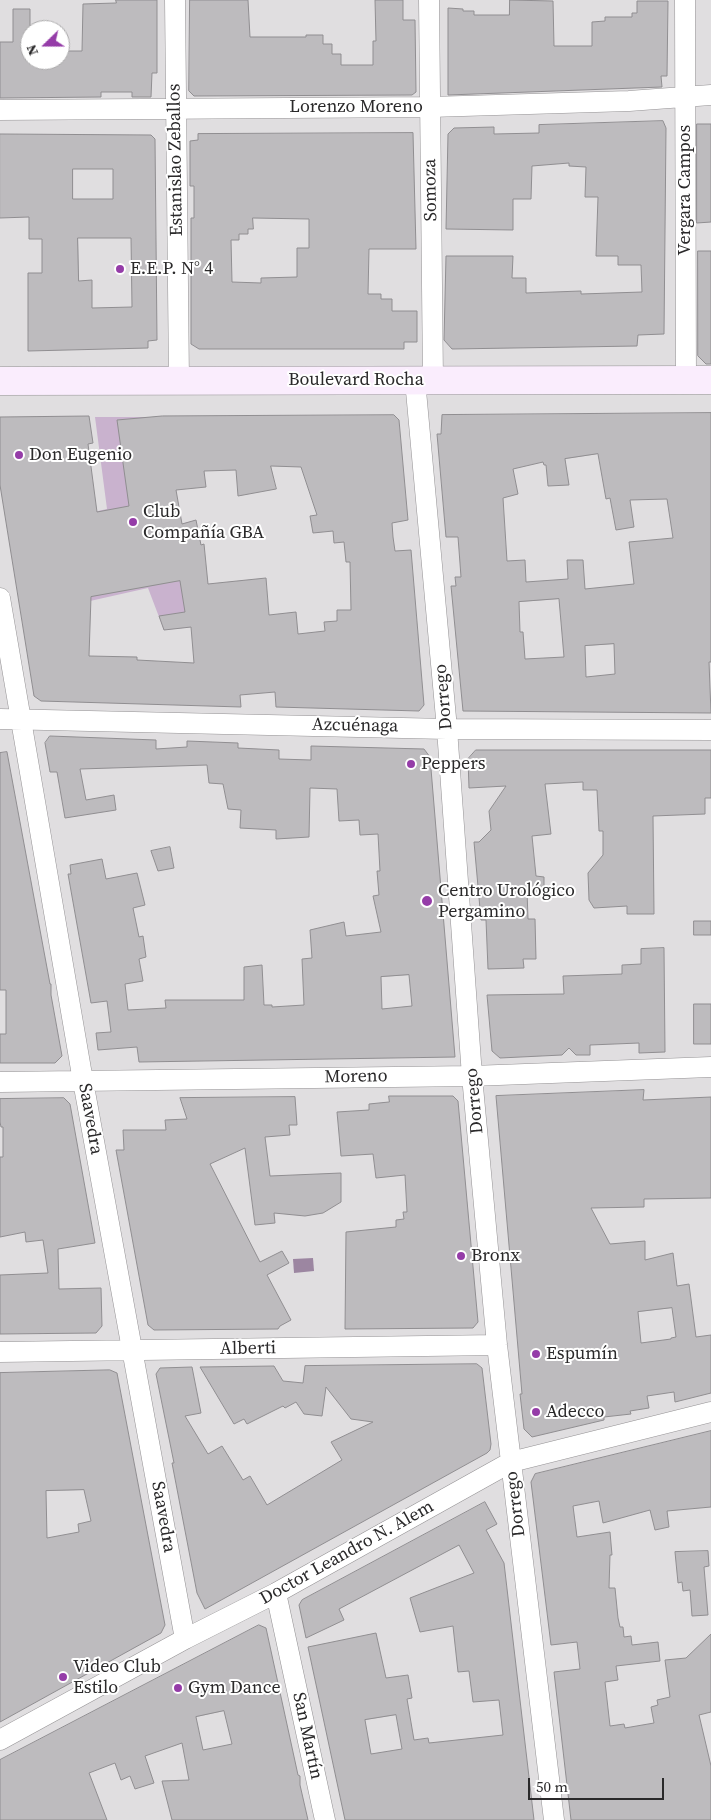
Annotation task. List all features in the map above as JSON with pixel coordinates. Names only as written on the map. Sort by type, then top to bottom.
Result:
[{"type":"main road","name":"Boulevard Rocha","points":[[0,381],[699,380]]},
{"type":"street","name":"Estanislao Zeballos","points":[[175,0],[179,381]]},
{"type":"street","name":"Somoza","points":[[424,380],[430,106],[429,0]]},
{"type":"street","name":"Vergara Campos","points":[[685,0],[685,97],[699,380]]},
{"type":"street","name":"Lorenzo Moreno","points":[[0,110],[430,106],[629,101],[711,95]]},
{"type":"street","name":"Dorrego","points":[[424,380],[472,1076],[497,1345],[554,1820]]},
{"type":"street","name":"Saavedra","points":[[0,598],[83,1081],[185,1639]]},
{"type":"street","name":"Azcuénaga","points":[[0,719],[447,728],[711,730]]},
{"type":"street","name":"Moreno","points":[[0,1082],[472,1076],[711,1067]]},
{"type":"street","name":"Alberti","points":[[0,1352],[497,1345]]},
{"type":"street","name":"Doctor Leandro N. Alem","points":[[0,1740],[185,1639],[276,1593],[511,1462],[711,1412]]},
{"type":"street","name":"San Martín","points":[[276,1593],[325,1820]]},
{"type":"shaded area","name":"Club Compañía GBA","points":[[95,417],[164,417],[181,524],[196,520],[207,577],[213,625],[164,630],[148,588],[90,601],[84,514],[107,509]]},
{"type":"shaded area","points":[[313,1258],[314,1271],[294,1273],[293,1259]]},
{"type":"building","points":[[116,0],[157,0],[157,73],[152,73],[151,97],[132,97],[132,92],[101,92],[101,97],[0,98],[0,42],[13,42],[13,9],[30,9],[30,20],[20,20],[20,70],[70,70],[70,51],[82,51],[83,4],[116,3]]},
{"type":"building","points":[[190,0],[248,0],[250,37],[306,37],[306,35],[323,35],[323,44],[332,44],[332,54],[341,54],[341,65],[373,65],[373,41],[376,41],[375,0],[403,0],[403,20],[415,20],[416,92],[412,95],[194,96],[189,91]]},
{"type":"building","points":[[510,0],[553,1],[554,46],[592,46],[592,22],[605,21],[605,17],[632,17],[632,13],[637,13],[637,1],[668,1],[667,76],[661,76],[662,87],[448,95],[448,8],[474,11],[474,15],[509,15]]},
{"type":"building","points":[[663,121],[666,128],[664,334],[638,335],[637,346],[452,349],[444,340],[446,256],[513,256],[512,278],[526,278],[526,293],[581,291],[581,294],[642,292],[641,265],[618,265],[618,256],[596,256],[598,197],[585,197],[586,167],[569,166],[569,163],[532,166],[531,199],[513,199],[513,230],[446,229],[448,134],[454,128],[494,127],[494,134],[539,133],[539,125]]},
{"type":"building","points":[[697,124],[711,124],[711,222],[697,223]]},
{"type":"building","points":[[413,133],[416,249],[369,249],[368,294],[381,294],[381,299],[392,299],[392,311],[417,311],[417,342],[404,342],[404,349],[199,349],[191,344],[191,218],[194,218],[194,186],[190,186],[190,141],[198,140],[198,134]],"holes":[[[253,218],[309,219],[309,248],[297,248],[297,277],[261,278],[261,283],[232,282],[231,240],[239,240],[239,234],[248,234],[248,229],[253,229]]]},
{"type":"building","points":[[0,134],[151,135],[155,139],[157,340],[148,341],[148,348],[28,351],[28,273],[42,273],[42,239],[29,239],[29,217],[0,218]],"holes":[[[73,169],[113,169],[113,199],[73,199]],[[78,238],[131,238],[132,307],[92,308],[92,280],[79,281]]]},
{"type":"building","points":[[698,251],[711,251],[711,364],[706,364],[698,356]]},
{"type":"building","points":[[711,413],[711,662],[709,662],[711,713],[463,711],[451,586],[456,586],[455,577],[461,577],[458,537],[446,537],[437,434],[441,434],[442,415]],"holes":[[[598,454],[606,499],[610,498],[616,530],[634,527],[630,500],[667,499],[673,538],[629,542],[634,584],[585,589],[583,560],[567,560],[568,579],[526,582],[525,560],[507,561],[503,498],[518,494],[513,469],[543,462],[546,465],[548,486],[569,485],[565,459]],[[559,599],[564,657],[525,659],[523,632],[520,632],[519,602]],[[614,644],[615,674],[586,677],[585,646]]]},
{"type":"building","points":[[394,415],[399,420],[408,520],[392,523],[395,551],[411,550],[424,705],[419,711],[276,707],[275,692],[240,695],[241,707],[41,701],[34,696],[0,485],[0,417],[89,416],[93,443],[88,444],[97,512],[129,506],[117,420],[162,416]],"holes":[[[271,466],[301,467],[317,515],[310,516],[313,533],[333,531],[334,543],[344,542],[346,562],[350,562],[351,610],[337,610],[337,621],[324,622],[325,631],[298,634],[296,612],[269,615],[266,578],[208,584],[204,544],[201,545],[196,520],[182,524],[176,490],[206,487],[204,471],[236,470],[238,496],[276,489]],[[180,581],[185,612],[159,616],[164,630],[191,627],[194,663],[137,660],[137,657],[89,656],[91,597]]]},
{"type":"building","points":[[50,736],[156,740],[156,749],[187,747],[187,741],[238,743],[238,748],[279,750],[279,759],[311,760],[311,746],[424,749],[430,757],[455,1057],[139,1062],[137,1047],[98,1050],[96,1033],[111,1032],[107,1001],[91,1003],[68,874],[71,874],[70,865],[102,859],[106,879],[137,873],[145,905],[133,908],[139,937],[143,936],[146,957],[139,959],[143,981],[125,984],[128,1010],[166,1008],[165,1000],[244,1000],[244,967],[262,965],[264,1005],[272,1005],[272,1007],[304,1005],[302,959],[312,958],[310,930],[344,922],[346,936],[381,932],[373,896],[379,895],[377,871],[380,871],[378,834],[360,835],[359,820],[339,821],[337,789],[310,788],[309,837],[276,839],[276,830],[240,828],[241,810],[228,809],[223,784],[209,783],[207,765],[80,769],[86,800],[114,795],[116,810],[65,818],[57,772],[50,772],[45,743]],"holes":[[[409,975],[412,1006],[382,1009],[381,977]]]},
{"type":"building","points":[[476,750],[711,750],[711,798],[705,798],[705,814],[653,816],[654,914],[627,914],[627,906],[594,908],[589,900],[588,873],[603,855],[603,831],[599,831],[597,790],[583,790],[583,782],[545,784],[551,834],[532,836],[536,876],[544,877],[544,891],[527,891],[528,919],[535,919],[536,959],[523,959],[524,968],[488,969],[486,920],[481,920],[474,842],[479,842],[491,830],[489,811],[506,786],[469,788],[468,759]]},
{"type":"building","points":[[7,752],[51,984],[51,995],[62,1056],[55,1063],[0,1063],[0,1034],[6,1034],[6,990],[0,990],[0,753]]},
{"type":"building","points":[[170,847],[174,868],[158,871],[151,851]]},
{"type":"building","points":[[694,921],[711,921],[711,935],[694,935]]},
{"type":"building","points":[[664,948],[665,1052],[639,1053],[639,1043],[590,1045],[590,1055],[576,1055],[569,1048],[562,1055],[500,1058],[492,1051],[487,995],[564,994],[563,976],[622,974],[622,965],[641,964],[641,949]]},
{"type":"building","points":[[694,1004],[711,1004],[711,1044],[694,1044]]},
{"type":"building","points":[[644,1090],[643,1100],[711,1097],[711,1198],[644,1199],[644,1207],[591,1208],[610,1244],[645,1241],[645,1260],[673,1253],[677,1286],[689,1284],[696,1337],[711,1335],[711,1393],[675,1402],[674,1392],[647,1396],[649,1408],[630,1411],[631,1414],[604,1417],[604,1420],[532,1437],[524,1429],[496,1096]],"holes":[[[672,1308],[676,1337],[641,1343],[638,1312]]]},
{"type":"building","points":[[389,1096],[453,1096],[458,1101],[478,1322],[473,1328],[345,1329],[346,1232],[396,1227],[396,1220],[404,1219],[403,1212],[407,1212],[405,1175],[376,1178],[373,1154],[341,1156],[337,1112],[369,1110],[369,1104],[389,1102]]},
{"type":"building","points":[[295,1097],[297,1125],[289,1125],[290,1135],[265,1137],[270,1176],[341,1173],[341,1202],[323,1213],[305,1216],[274,1213],[275,1223],[255,1225],[245,1148],[210,1164],[260,1262],[282,1251],[289,1263],[267,1275],[291,1320],[278,1329],[154,1330],[148,1325],[116,1150],[124,1150],[123,1130],[166,1130],[165,1120],[187,1119],[180,1098]]},
{"type":"building","points":[[64,1098],[70,1104],[95,1243],[58,1249],[59,1289],[101,1288],[102,1326],[96,1333],[0,1334],[0,1275],[48,1273],[43,1240],[26,1242],[25,1232],[0,1237],[0,1157],[3,1157],[3,1127],[1,1127],[0,1122],[0,1099]]},
{"type":"building","points":[[477,1364],[482,1368],[491,1444],[490,1450],[487,1453],[205,1609],[197,1593],[172,1463],[174,1463],[156,1374],[160,1368],[192,1367],[201,1413],[185,1416],[208,1454],[222,1446],[243,1480],[250,1476],[267,1505],[342,1460],[331,1442],[373,1422],[351,1419],[326,1387],[322,1416],[304,1414],[296,1402],[285,1408],[283,1406],[247,1424],[244,1419],[234,1424],[200,1367],[274,1366],[283,1381],[303,1383],[305,1366]]},
{"type":"building","points":[[110,1370],[117,1373],[165,1625],[161,1633],[0,1722],[0,1373]],"holes":[[[84,1490],[91,1521],[78,1524],[79,1532],[47,1538],[46,1491]]]},
{"type":"building","points":[[711,1431],[711,1507],[667,1511],[669,1527],[655,1530],[650,1510],[603,1523],[599,1501],[573,1506],[577,1537],[610,1532],[612,1555],[610,1555],[609,1588],[615,1588],[618,1618],[620,1627],[623,1627],[624,1637],[631,1636],[632,1645],[658,1642],[660,1661],[616,1666],[618,1680],[605,1682],[610,1726],[624,1724],[625,1728],[654,1723],[651,1707],[658,1705],[657,1700],[670,1697],[665,1660],[686,1658],[711,1634],[711,1712],[699,1715],[711,1766],[711,1820],[571,1820],[554,1672],[580,1669],[577,1642],[551,1645],[531,1482],[535,1474]]},
{"type":"building","points":[[485,1502],[497,1524],[486,1530],[504,1563],[534,1820],[345,1820],[308,1647],[376,1633],[386,1678],[408,1675],[412,1698],[407,1699],[414,1740],[428,1738],[429,1743],[503,1735],[499,1700],[473,1702],[469,1671],[458,1672],[453,1626],[420,1632],[410,1598],[474,1573],[459,1545],[339,1609],[344,1620],[306,1638],[299,1605],[302,1600]],"holes":[[[396,1715],[402,1749],[371,1754],[365,1720]]]},
{"type":"building","points":[[708,1551],[709,1566],[704,1567],[708,1615],[692,1616],[690,1590],[683,1591],[682,1582],[678,1583],[675,1552]]},
{"type":"building","points":[[259,1625],[266,1628],[298,1775],[300,1776],[300,1785],[308,1820],[172,1820],[162,1781],[189,1780],[182,1743],[145,1756],[154,1783],[135,1789],[130,1776],[121,1780],[115,1763],[89,1773],[107,1820],[0,1820],[0,1760]],"holes":[[[224,1711],[232,1744],[203,1750],[196,1717]]]},
{"type":"place","name":"E.E.P. N° 4","points":[[120,269]]},
{"type":"place","name":"Don Eugenio","points":[[19,455]]},
{"type":"place","name":"Club Compañía GBA","points":[[133,522]]},
{"type":"place","name":"Peppers","points":[[411,764]]},
{"type":"place","name":"Centro Urológico Pergamino","points":[[427,901]]},
{"type":"place","name":"Bronx","points":[[461,1256]]},
{"type":"place","name":"Espumín","points":[[536,1354]]},
{"type":"place","name":"Adecco","points":[[536,1412]]},
{"type":"place","name":"Video Club Estilo","points":[[63,1677]]},
{"type":"place","name":"Gym Dance","points":[[178,1688]]}]
